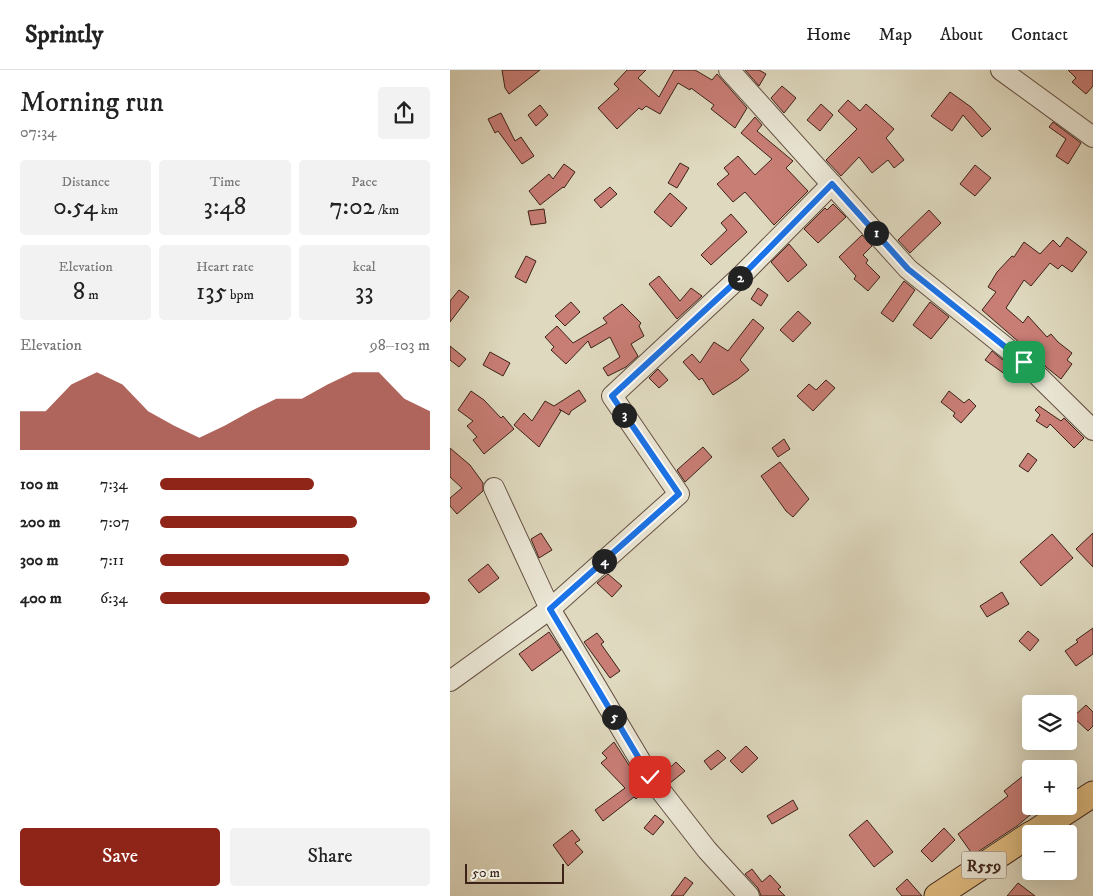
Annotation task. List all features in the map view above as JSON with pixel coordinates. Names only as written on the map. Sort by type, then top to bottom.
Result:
[{"type":"main road","name":"R559","points":[[1046,825],[1093,794]]},
{"type":"main road","name":"R559","points":[[937,896],[1022,841]]},
{"type":"street","points":[[729,70],[908,269],[1024,362],[1093,430]]},
{"type":"street","points":[[1001,70],[1093,137]]},
{"type":"street","points":[[450,682],[550,609],[679,494],[612,396],[742,276],[832,184]]},
{"type":"street","points":[[494,488],[550,609],[650,777],[707,850],[749,896]]},
{"type":"building","points":[[502,70],[540,70],[509,94],[505,88]]},
{"type":"building","points":[[627,70],[646,70],[638,78],[659,97],[674,70],[695,70],[712,80],[717,74],[747,108],[735,128],[711,109],[714,105],[691,88],[690,90],[678,83],[660,114],[646,106],[642,110],[639,108],[617,129],[598,108],[619,89],[614,84]]},
{"type":"building","points":[[745,70],[759,70],[766,74],[759,86]]},
{"type":"building","points":[[1068,70],[1093,70],[1093,86],[1086,94],[1072,82],[1076,78]]},
{"type":"building","points":[[782,86],[796,98],[784,113],[771,98]]},
{"type":"building","points":[[950,92],[971,107],[991,129],[982,137],[963,115],[952,131],[931,116]]},
{"type":"building","points":[[848,100],[860,111],[866,104],[894,129],[886,138],[904,160],[894,168],[888,160],[872,173],[859,157],[841,176],[826,160],[857,129],[838,111]]},
{"type":"building","points":[[821,104],[833,115],[820,131],[807,120]]},
{"type":"building","points":[[540,105],[548,115],[536,126],[528,115]]},
{"type":"building","points":[[501,113],[515,141],[521,137],[534,156],[522,164],[498,131],[495,133],[488,119]]},
{"type":"building","points":[[755,117],[762,125],[757,131],[793,161],[786,168],[808,191],[774,225],[745,192],[733,202],[717,184],[729,174],[724,168],[738,156],[755,175],[772,159],[741,133]]},
{"type":"building","points":[[1053,122],[1081,143],[1068,164],[1056,156],[1066,139],[1049,127]]},
{"type":"building","points":[[680,163],[689,168],[677,188],[668,183]]},
{"type":"building","points":[[564,164],[575,172],[564,188],[540,205],[529,191],[549,174],[553,179]]},
{"type":"building","points":[[975,165],[991,178],[975,196],[960,184]]},
{"type":"building","points":[[610,187],[617,194],[601,208],[594,200]]},
{"type":"building","points":[[670,193],[687,208],[671,227],[654,212]]},
{"type":"building","points":[[833,204],[846,217],[818,243],[804,229],[825,208],[827,210]]},
{"type":"building","points":[[544,209],[546,223],[531,225],[528,211]]},
{"type":"building","points":[[929,210],[941,223],[910,253],[898,240]]},
{"type":"building","points":[[731,214],[747,232],[711,265],[701,255],[727,230],[721,223]]},
{"type":"building","points":[[862,235],[872,246],[863,255],[868,260],[866,263],[880,277],[868,291],[854,279],[856,276],[839,257]]},
{"type":"building","points":[[1067,237],[1087,252],[1072,272],[1062,265],[1058,269],[1050,263],[1031,286],[1024,280],[1006,308],[1023,323],[1028,316],[1047,337],[1051,334],[1072,353],[1067,360],[1072,364],[1061,379],[1046,367],[1031,347],[1028,350],[982,310],[996,292],[988,287],[997,272],[1012,256],[1014,257],[1024,242],[1040,254],[1053,240],[1060,247]]},
{"type":"building","points":[[789,244],[807,265],[788,282],[771,262]]},
{"type":"building","points":[[526,256],[536,261],[526,283],[515,277]]},
{"type":"building","points":[[659,276],[680,301],[691,288],[702,296],[677,319],[649,284]]},
{"type":"building","points":[[904,281],[915,290],[893,322],[881,313]]},
{"type":"building","points":[[758,288],[768,295],[761,306],[751,299]]},
{"type":"building","points":[[459,290],[469,297],[450,322],[450,301]]},
{"type":"building","points":[[571,302],[580,312],[565,326],[555,316]]},
{"type":"building","points":[[930,302],[949,317],[931,339],[913,325]]},
{"type":"building","points":[[622,304],[641,323],[639,326],[644,336],[631,344],[638,356],[626,367],[608,376],[603,368],[620,357],[610,337],[591,348],[588,341],[566,364],[551,350],[554,347],[545,337],[557,326],[573,343],[607,323],[603,318]]},
{"type":"building","points":[[798,311],[811,323],[793,342],[780,330]]},
{"type":"building","points":[[753,319],[764,328],[740,360],[749,370],[713,395],[702,378],[699,380],[683,362],[692,354],[700,363],[714,342],[728,351]]},
{"type":"building","points":[[450,346],[466,359],[459,367],[450,360]]},
{"type":"building","points":[[992,351],[1015,370],[1009,377],[985,360]]},
{"type":"building","points":[[490,352],[510,363],[503,376],[483,365]]},
{"type":"building","points":[[658,369],[668,380],[659,388],[649,378]]},
{"type":"building","points":[[826,380],[835,388],[813,411],[797,396],[809,384],[816,390]]},
{"type":"building","points":[[579,390],[586,401],[571,411],[569,415],[559,409],[561,411],[539,447],[514,425],[524,413],[532,421],[545,401],[554,406]]},
{"type":"building","points":[[471,391],[484,400],[501,418],[503,416],[514,429],[484,454],[473,440],[477,437],[467,426],[473,421],[458,410]]},
{"type":"building","points":[[949,391],[964,403],[969,399],[976,406],[961,423],[953,416],[955,413],[941,402]]},
{"type":"building","points":[[1039,406],[1061,421],[1064,418],[1084,438],[1074,448],[1050,424],[1047,428],[1036,421],[1040,415],[1035,410]]},
{"type":"building","points":[[784,439],[790,449],[778,457],[772,448]]},
{"type":"building","points":[[703,447],[712,457],[685,482],[677,470]]},
{"type":"building","points":[[450,448],[470,465],[483,483],[483,491],[457,514],[450,506],[450,498],[462,488],[450,477]]},
{"type":"building","points":[[1028,453],[1037,460],[1028,472],[1019,466]]},
{"type":"building","points":[[780,462],[809,499],[793,517],[786,511],[761,476]]},
{"type":"building","points":[[541,533],[552,550],[539,558],[531,539]]},
{"type":"building","points":[[1093,533],[1093,567],[1076,549]]},
{"type":"building","points":[[1052,534],[1073,558],[1041,586],[1020,562]]},
{"type":"building","points":[[488,564],[499,578],[479,593],[468,580]]},
{"type":"building","points":[[608,574],[622,586],[612,597],[597,583]]},
{"type":"building","points":[[1002,592],[1009,604],[987,617],[980,606]]},
{"type":"building","points":[[1093,628],[1093,654],[1076,666],[1065,651],[1078,642],[1076,640]]},
{"type":"building","points":[[1028,631],[1039,640],[1030,651],[1019,641]]},
{"type":"building","points":[[549,632],[561,650],[532,671],[519,654]]},
{"type":"building","points":[[597,633],[604,642],[601,644],[620,671],[610,678],[584,642]]},
{"type":"building","points":[[1086,705],[1093,712],[1093,726],[1088,731],[1077,721],[1077,713]]},
{"type":"building","points":[[614,742],[645,790],[636,799],[634,797],[603,821],[595,810],[625,788],[601,763],[607,758],[602,753]]},
{"type":"building","points":[[746,746],[758,758],[742,773],[730,761]]},
{"type":"building","points":[[718,750],[726,758],[711,770],[704,761]]},
{"type":"building","points":[[676,762],[685,771],[670,783],[663,774]]},
{"type":"building","points":[[1022,777],[1022,815],[1030,815],[973,855],[958,834],[1008,796],[1004,791]]},
{"type":"building","points":[[793,800],[798,809],[772,824],[767,816]]},
{"type":"building","points":[[655,815],[664,822],[653,835],[644,828]]},
{"type":"building","points":[[867,820],[893,852],[874,867],[849,835]]},
{"type":"building","points":[[944,828],[955,840],[932,862],[921,851]]},
{"type":"building","points":[[572,830],[580,840],[575,843],[583,852],[568,866],[553,845]]},
{"type":"building","points":[[752,869],[762,882],[770,875],[781,887],[778,889],[785,896],[761,896],[758,888],[745,874]]},
{"type":"building","points":[[685,877],[693,883],[683,896],[671,896]]},
{"type":"building","points":[[907,879],[922,896],[902,896],[896,889]]},
{"type":"building","points":[[1018,883],[1035,896],[1007,896]]},
{"type":"route","points":[[650,777],[550,609],[679,494],[612,396],[742,276],[832,184],[908,269],[1024,362]]}]
